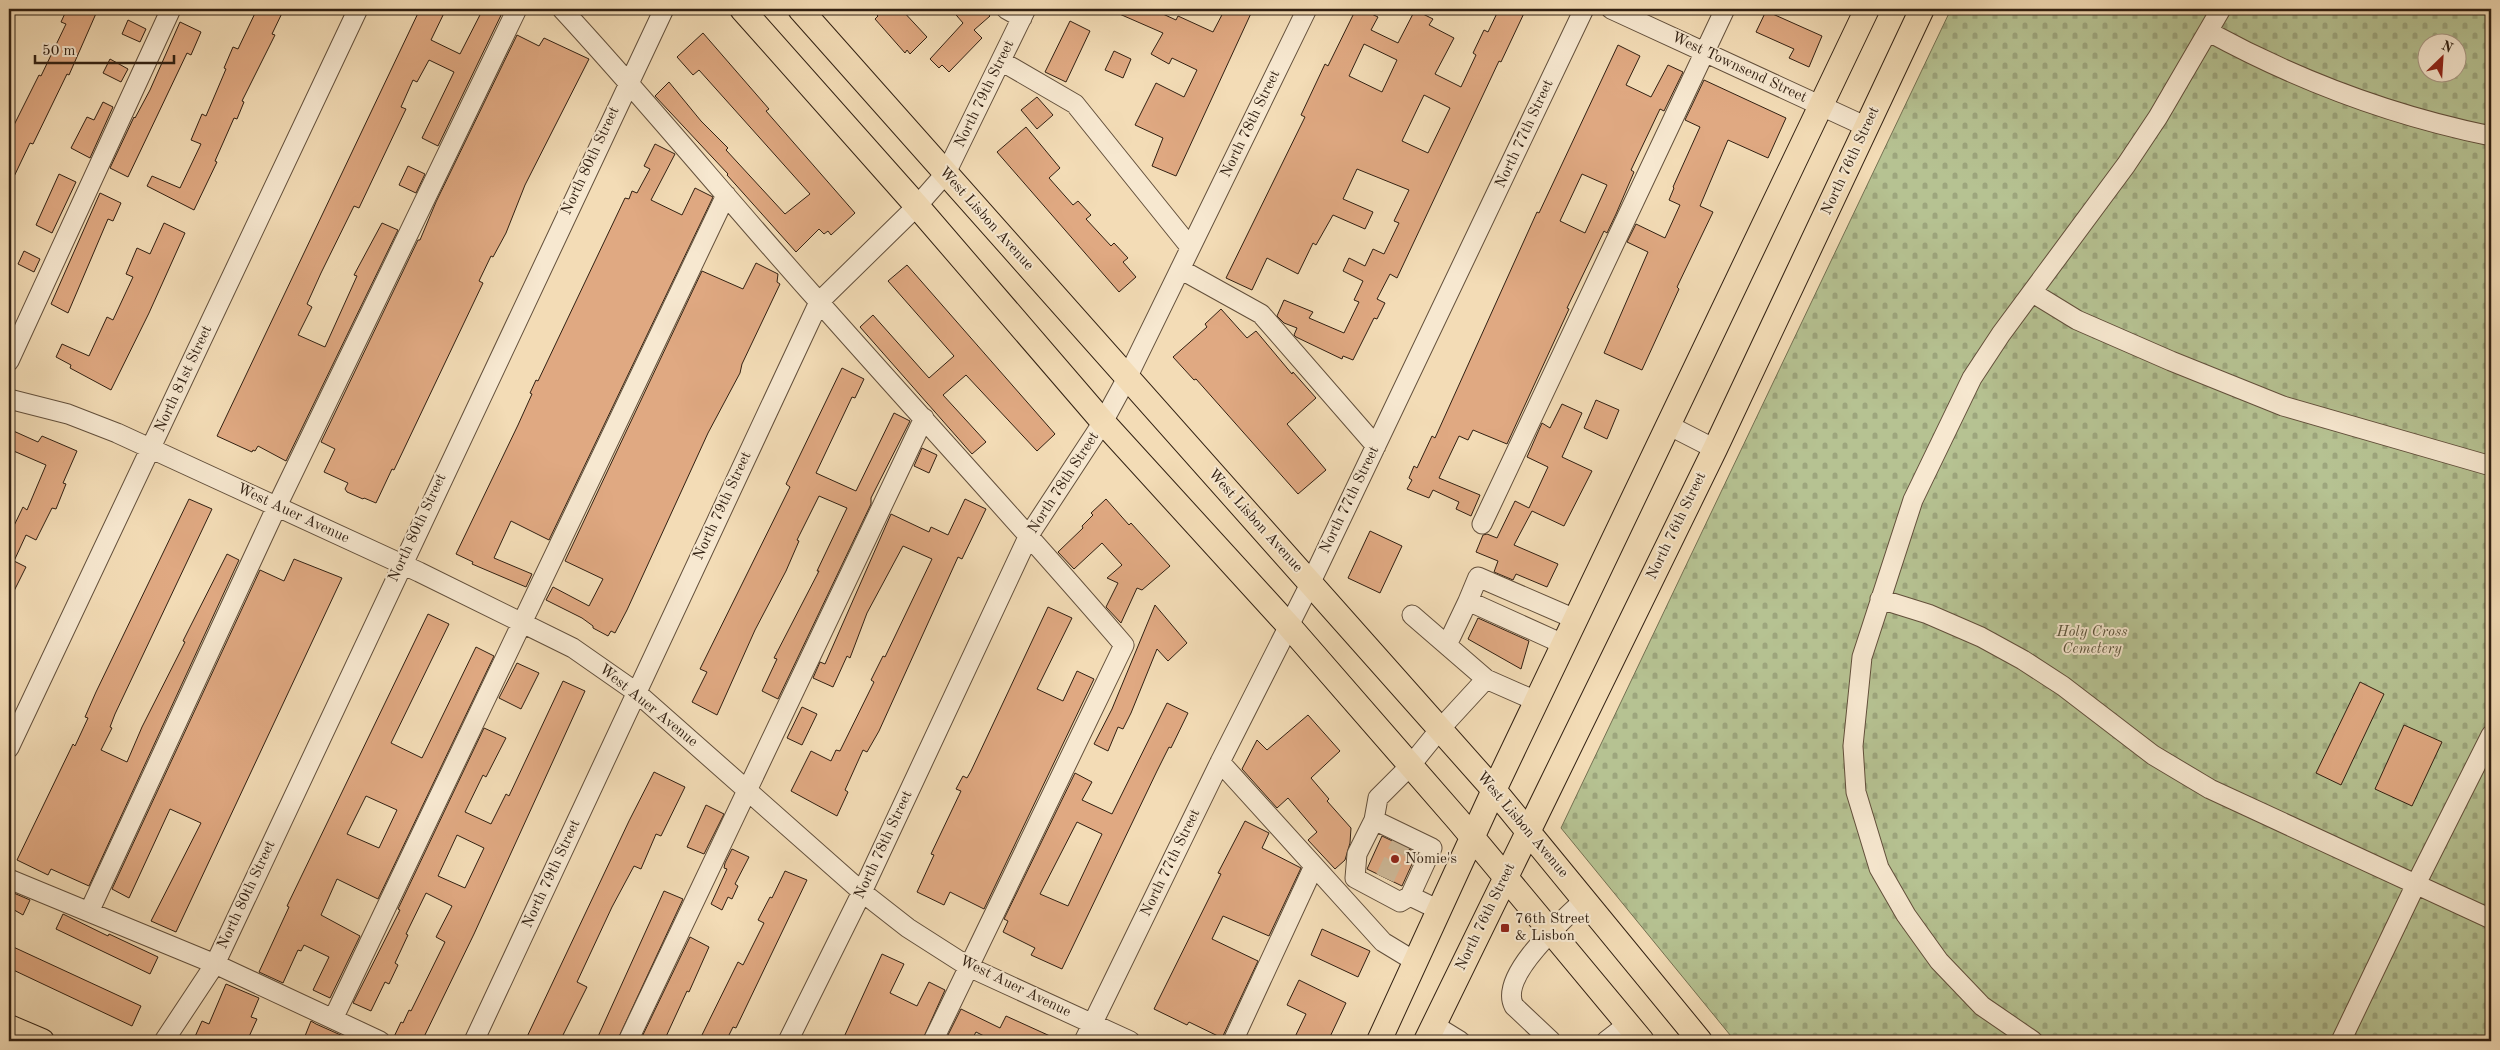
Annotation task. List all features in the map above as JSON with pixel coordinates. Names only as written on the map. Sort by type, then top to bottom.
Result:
[{"type":"main road","points":[[742,9],[917,206],[1103,422],[1289,626],[1552,931],[1635,1033]]},
{"type":"main road","name":"West Lisbon Avenue","points":[[800,9],[1494,790],[1700,1041]]},
{"type":"main road","points":[[1379,1041],[1563,644],[1867,9]]},
{"type":"main road","name":"North 76th Street","points":[[1430,1033],[1715,449],[1922,9]]},
{"type":"main road","points":[[9,1026],[42,1041]]},
{"type":"street","points":[[9,361],[171,9]]},
{"type":"street","name":"North 81st Street","points":[[9,748],[358,9]]},
{"type":"street","points":[[89,912],[277,506],[518,9]]},
{"type":"street","points":[[562,9],[629,81],[819,302],[1029,534],[1124,645],[934,1041]]},
{"type":"street","name":"North 80th Street","points":[[164,1041],[215,964],[401,564],[664,9]]},
{"type":"street","name":"North 78th Street","points":[[788,1041],[862,892],[1029,534],[1103,422],[1127,378],[1307,9]]},
{"type":"street","name":"North 77th Street","points":[[1084,1041],[1220,762],[1310,584],[1584,9]]},
{"type":"street","name":"West Townsend Street","points":[[1611,9],[1867,127]]},
{"type":"street","points":[[1482,524],[1725,9]]},
{"type":"street","points":[[2033,1041],[1982,1006],[1939,961],[1906,915],[1879,868],[1856,792],[1853,746],[1862,657],[1913,500],[1972,378],[2001,334],[2033,294],[2126,165],[2209,32],[2221,9]]},
{"type":"street","name":"North 79th Street","points":[[474,1041],[819,302],[917,206],[946,173],[1001,61],[1018,12]]},
{"type":"street","points":[[2209,32],[2240,48],[2351,97],[2448,127],[2491,136]]},
{"type":"street","points":[[1001,61],[1075,104],[1190,247]]},
{"type":"street","points":[[333,1019],[726,195]]},
{"type":"street","points":[[1180,269],[1261,314],[1376,446]]},
{"type":"street","points":[[2033,294],[2077,320],[2171,361],[2283,406],[2491,466]]},
{"type":"street","name":"West Auer Avenue","points":[[9,399],[68,414],[151,448],[401,564],[573,648],[636,692],[862,892],[908,928],[969,967],[1130,1041]]},
{"type":"street","points":[[628,1041],[924,418]]},
{"type":"street","points":[[1668,425],[1715,449]]},
{"type":"street","points":[[1447,645],[1478,577],[1575,619]]},
{"type":"street","points":[[1880,599],[1928,614],[1980,637],[2022,660],[2063,686],[2153,755],[2210,789],[2491,919]]},
{"type":"street","points":[[1468,601],[1563,644]]},
{"type":"street","points":[[1412,615],[1486,679],[1536,702]]},
{"type":"street","points":[[1374,820],[1404,837],[1432,848],[1410,896],[1400,902],[1382,885],[1355,878],[1357,854],[1374,820],[1378,798],[1410,766],[1440,729],[1486,679]]},
{"type":"street","points":[[2342,1041],[2416,884],[2491,735]]},
{"type":"street","points":[[1220,762],[1383,942],[1416,962]]},
{"type":"street","points":[[1233,1041],[1314,866]]},
{"type":"street","points":[[9,878],[215,964],[380,1041]]},
{"type":"street","points":[[1410,896],[1439,910]]},
{"type":"street","points":[[1551,1041],[1514,1006],[1511,1000],[1513,983],[1552,931],[1584,900]]},
{"type":"street","points":[[1430,1033],[1460,1041]]},
{"type":"street","points":[[1606,1041],[1635,1033]]},
{"type":"green space","name":"Holy Cross Cemetery","points":[[1951,9],[2491,9],[2491,1041],[1735,1041],[1561,828]]},
{"type":"building","points":[[67,9],[98,9],[69,75],[67,74],[33,144],[30,143],[9,187],[9,135],[39,75],[41,76],[66,24],[61,22]]},
{"type":"building","points":[[257,9],[284,9],[272,34],[275,35],[242,101],[244,102],[237,119],[234,118],[215,161],[217,162],[194,210],[147,186],[152,176],[180,188],[201,144],[191,140],[202,114],[206,116],[233,47],[238,49]]},
{"type":"building","points":[[420,9],[446,9],[431,40],[460,54],[483,9],[504,9],[438,146],[422,138],[454,72],[429,60],[417,82],[413,80],[401,107],[406,109],[359,208],[354,206],[321,273],[307,304],[312,307],[298,335],[325,347],[357,276],[354,275],[382,223],[398,230],[286,461],[258,446],[252,452],[217,436]]},
{"type":"building","points":[[871,9],[901,9],[927,37],[910,54],[907,50],[905,53],[875,19],[878,16]]},
{"type":"building","points":[[951,9],[984,9],[990,16],[974,30],[982,38],[949,72],[942,65],[939,68],[930,59],[963,23]]},
{"type":"building","points":[[1108,9],[1152,9],[1176,20],[1178,16],[1213,32],[1225,9],[1253,9],[1176,176],[1152,166],[1163,138],[1135,125],[1156,83],[1184,97],[1197,70],[1172,58],[1169,64],[1151,54],[1163,33]]},
{"type":"building","points":[[1356,9],[1361,9],[1378,17],[1371,30],[1398,43],[1415,10],[1433,19],[1429,25],[1454,38],[1435,74],[1461,87],[1476,55],[1473,53],[1484,30],[1488,32],[1499,9],[1526,9],[1501,62],[1499,61],[1397,278],[1390,274],[1377,299],[1385,303],[1377,319],[1374,318],[1353,360],[1343,356],[1342,359],[1296,337],[1294,335],[1297,328],[1284,323],[1277,316],[1284,300],[1313,312],[1309,318],[1344,333],[1359,302],[1354,300],[1363,281],[1343,271],[1349,258],[1365,266],[1373,249],[1384,254],[1399,223],[1394,221],[1409,190],[1357,169],[1343,199],[1373,212],[1365,229],[1333,215],[1316,245],[1313,243],[1298,274],[1267,258],[1252,290],[1226,278],[1305,117],[1301,115],[1325,64],[1328,66]],"holes":[[[1364,44],[1397,60],[1382,92],[1349,76]],[[1424,95],[1450,108],[1428,153],[1402,141]]]},
{"type":"building","points":[[1766,11],[1822,36],[1809,67],[1789,58],[1794,49],[1756,32]]},
{"type":"building","points":[[128,20],[146,29],[140,42],[122,34]]},
{"type":"building","points":[[1070,21],[1090,31],[1066,82],[1045,72]]},
{"type":"building","points":[[180,22],[201,32],[191,55],[187,53],[128,177],[110,168],[134,117],[150,90]]},
{"type":"building","points":[[703,33],[769,109],[766,111],[855,213],[831,235],[828,231],[824,234],[819,229],[796,252],[728,174],[655,96],[669,82],[701,121],[728,148],[726,150],[785,214],[810,194],[699,70],[693,75],[677,57]]},
{"type":"building","points":[[517,35],[539,46],[544,38],[589,59],[525,185],[506,233],[493,257],[491,256],[479,281],[483,283],[394,470],[392,469],[376,503],[363,499],[347,492],[345,489],[348,483],[324,472],[335,449],[321,442],[418,240],[420,240],[436,202]]},
{"type":"building","points":[[1618,45],[1640,56],[1626,85],[1651,97],[1668,65],[1683,72],[1664,111],[1660,109],[1631,170],[1634,172],[1616,214],[1607,233],[1604,231],[1567,308],[1569,309],[1507,444],[1473,430],[1468,440],[1459,436],[1439,478],[1480,495],[1471,516],[1456,509],[1459,502],[1433,490],[1429,498],[1407,489],[1412,480],[1409,478],[1414,466],[1417,468],[1432,436],[1435,438],[1537,212],[1539,213]],"holes":[[[1582,174],[1607,185],[1585,233],[1560,221]]]},
{"type":"building","points":[[1114,51],[1131,59],[1123,78],[1105,70]]},
{"type":"building","points":[[110,59],[128,69],[121,82],[103,73]]},
{"type":"building","points":[[1704,80],[1786,118],[1768,158],[1728,140],[1700,206],[1713,212],[1677,287],[1679,289],[1642,370],[1604,353],[1648,252],[1627,242],[1636,224],[1665,238],[1680,205],[1669,200],[1673,187],[1700,127],[1685,120]]},
{"type":"building","points":[[1037,97],[1053,115],[1037,129],[1021,110]]},
{"type":"building","points":[[103,102],[113,107],[90,158],[71,148],[87,117],[94,120]]},
{"type":"building","points":[[1026,127],[1060,168],[1049,178],[1073,205],[1078,201],[1091,215],[1086,219],[1111,246],[1114,243],[1128,258],[1123,262],[1136,277],[1119,292],[997,152]]},
{"type":"building","points":[[655,144],[675,154],[651,200],[682,215],[695,188],[713,197],[549,540],[511,521],[494,558],[532,574],[526,587],[472,564],[473,562],[456,554],[518,425],[536,380],[538,381],[625,198],[629,199],[632,191],[637,193],[650,169],[644,166]]},
{"type":"building","points":[[408,166],[425,174],[416,193],[399,185]]},
{"type":"building","points":[[59,174],[76,182],[52,233],[36,225]]},
{"type":"building","points":[[100,193],[121,203],[113,221],[108,219],[68,313],[51,304]]},
{"type":"building","points":[[164,223],[185,233],[149,313],[111,390],[70,368],[71,365],[56,357],[62,344],[89,356],[107,317],[113,320],[133,277],[126,274],[137,248],[150,254]]},
{"type":"building","points":[[24,251],[40,259],[34,272],[18,264]]},
{"type":"building","points":[[756,263],[778,274],[777,282],[780,284],[742,364],[740,373],[708,433],[627,610],[615,633],[611,631],[608,636],[593,628],[582,618],[546,600],[553,587],[589,606],[603,579],[565,561],[702,271],[743,289]]},
{"type":"building","points":[[907,265],[1055,434],[1037,451],[966,375],[943,395],[986,442],[972,454],[860,327],[873,315],[929,378],[954,356],[888,281]]},
{"type":"building","points":[[1221,309],[1247,338],[1256,331],[1292,374],[1293,372],[1316,398],[1287,424],[1326,470],[1298,494],[1196,379],[1194,380],[1173,357],[1207,327],[1205,324]]},
{"type":"building","points":[[842,368],[864,379],[855,398],[852,397],[816,473],[856,491],[894,413],[910,421],[871,498],[871,504],[778,699],[762,691],[777,659],[774,658],[819,571],[817,571],[847,508],[819,496],[797,540],[799,541],[786,571],[755,630],[717,715],[692,702],[707,672],[700,669],[790,487],[786,484]]},
{"type":"building","points":[[1596,400],[1619,410],[1607,439],[1584,428]]},
{"type":"building","points":[[1562,404],[1582,413],[1562,457],[1592,471],[1564,526],[1532,511],[1514,545],[1558,564],[1547,587],[1516,574],[1513,580],[1494,572],[1498,561],[1476,552],[1483,535],[1487,534],[1497,538],[1515,501],[1529,508],[1548,467],[1527,457],[1542,423],[1550,428]]},
{"type":"building","points":[[9,429],[38,442],[42,436],[77,451],[63,483],[66,484],[56,509],[52,508],[36,540],[26,535],[14,561],[26,567],[9,601],[9,536],[23,507],[27,510],[46,465],[9,449]]},
{"type":"building","points":[[922,448],[937,455],[929,473],[914,466]]},
{"type":"building","points":[[189,499],[212,509],[115,714],[110,727],[112,728],[101,750],[127,762],[142,727],[185,642],[183,641],[227,554],[239,560],[89,886],[51,869],[48,875],[17,860],[73,744],[75,746],[88,718],[85,717],[96,692]]},
{"type":"building","points":[[965,499],[986,509],[962,559],[958,557],[879,731],[867,752],[863,750],[845,790],[848,792],[837,816],[791,791],[811,751],[831,761],[836,750],[840,751],[874,682],[871,680],[883,656],[885,657],[932,559],[903,546],[867,613],[850,658],[847,656],[833,687],[813,678],[820,662],[825,664],[891,514],[929,532],[931,527],[948,535]]},
{"type":"building","points":[[1106,499],[1129,525],[1131,523],[1170,566],[1142,590],[1137,588],[1121,623],[1106,607],[1118,583],[1107,578],[1122,565],[1102,543],[1074,569],[1058,552],[1083,528],[1082,526],[1093,515],[1091,513]]},
{"type":"building","points":[[1370,531],[1402,546],[1380,593],[1348,578]]},
{"type":"building","points":[[294,559],[342,578],[176,932],[151,921],[201,823],[170,809],[129,898],[112,889],[260,570],[284,581]]},
{"type":"building","points":[[1155,605],[1187,643],[1168,661],[1157,649],[1131,713],[1123,729],[1118,727],[1108,751],[1094,744],[1112,709]]},
{"type":"building","points":[[1048,607],[1072,618],[1037,689],[1063,701],[1077,671],[1094,679],[984,909],[950,892],[944,905],[917,892],[934,855],[931,854],[961,791],[956,789],[963,776],[967,778],[971,771]]},
{"type":"building","points":[[428,614],[449,624],[391,743],[422,758],[476,647],[494,656],[378,899],[337,879],[321,915],[360,936],[330,998],[313,990],[329,957],[304,945],[301,951],[298,950],[283,983],[259,972],[289,907],[287,906]],"holes":[[[366,796],[397,810],[379,848],[347,834]]]},
{"type":"building","points":[[1478,618],[1529,641],[1521,669],[1468,639]]},
{"type":"building","points":[[517,663],[539,673],[521,709],[499,698]]},
{"type":"building","points":[[563,681],[585,691],[474,934],[422,1041],[392,1041],[401,1022],[403,1023],[409,1010],[411,1011],[445,942],[436,937],[452,906],[426,893],[406,934],[408,935],[395,963],[398,965],[389,984],[385,982],[371,1011],[353,1003],[400,910],[398,909],[484,728],[506,738],[486,777],[483,775],[465,812],[491,824],[506,794],[509,796]],"holes":[[[457,835],[484,848],[465,888],[438,876]]]},
{"type":"building","points":[[2360,682],[2384,694],[2341,785],[2316,773]]},
{"type":"building","points":[[1167,703],[1188,713],[1171,748],[1169,747],[1157,771],[1062,969],[1031,955],[1035,948],[1003,932],[1008,921],[1004,919],[1075,773],[1092,782],[1082,800],[1112,814]],"holes":[[[1077,822],[1102,834],[1068,906],[1040,894]]]},
{"type":"building","points":[[802,707],[817,714],[802,745],[787,738]]},
{"type":"building","points":[[1308,715],[1340,751],[1311,778],[1329,799],[1327,801],[1351,828],[1350,843],[1345,860],[1335,869],[1308,840],[1317,832],[1288,798],[1277,808],[1242,769],[1257,740],[1267,750]]},
{"type":"building","points":[[2404,725],[2442,742],[2412,806],[2375,789]]},
{"type":"building","points":[[654,772],[685,787],[661,836],[656,834],[641,869],[634,866],[612,907],[577,982],[587,987],[560,1041],[525,1041],[629,821]]},
{"type":"building","points":[[706,805],[724,814],[704,854],[687,847]]},
{"type":"building","points":[[1245,821],[1269,833],[1262,848],[1301,868],[1269,936],[1223,916],[1212,939],[1258,961],[1222,1038],[1189,1022],[1187,1025],[1154,1009],[1221,874],[1218,873]]},
{"type":"building","name":"Nomie's","points":[[1382,836],[1417,853],[1402,886],[1367,869]]},
{"type":"building","points":[[732,849],[749,857],[735,884],[738,886],[732,899],[728,897],[722,910],[711,904],[727,869],[724,868],[725,863]]},
{"type":"building","points":[[785,871],[807,880],[736,1028],[733,1027],[726,1041],[699,1041],[738,962],[743,965],[764,923],[758,920],[770,897],[772,898]]},
{"type":"building","points":[[9,891],[30,900],[23,915],[9,907]]},
{"type":"building","points":[[664,891],[683,899],[617,1041],[596,1041]]},
{"type":"building","points":[[63,914],[158,957],[150,974],[56,929]]},
{"type":"building","points":[[1322,929],[1370,951],[1358,977],[1311,955]]},
{"type":"building","points":[[690,937],[709,947],[689,992],[687,991],[664,1041],[640,1041]]},
{"type":"building","points":[[9,945],[141,1006],[132,1026],[9,968]]},
{"type":"building","points":[[882,954],[904,964],[890,993],[917,1006],[929,982],[945,990],[922,1041],[852,1041],[844,1037]]},
{"type":"building","points":[[1299,980],[1346,1003],[1328,1041],[1293,1041],[1306,1014],[1287,1005]]},
{"type":"building","points":[[226,984],[259,998],[251,1017],[257,1019],[247,1041],[193,1041],[202,1021],[209,1024]]},
{"type":"building","points":[[961,1009],[1000,1028],[1006,1016],[1061,1041],[994,1041],[976,1032],[971,1041],[945,1041]]},
{"type":"building","points":[[311,1021],[316,1024],[354,1041],[303,1041]]},
{"type":"tunnel","points":[[1385,878],[1403,839]]},
{"type":"place","name":"Nomie's","points":[[1395,859]]},
{"type":"place","name":"76th Street & Lisbon","points":[[1505,928]]}]
